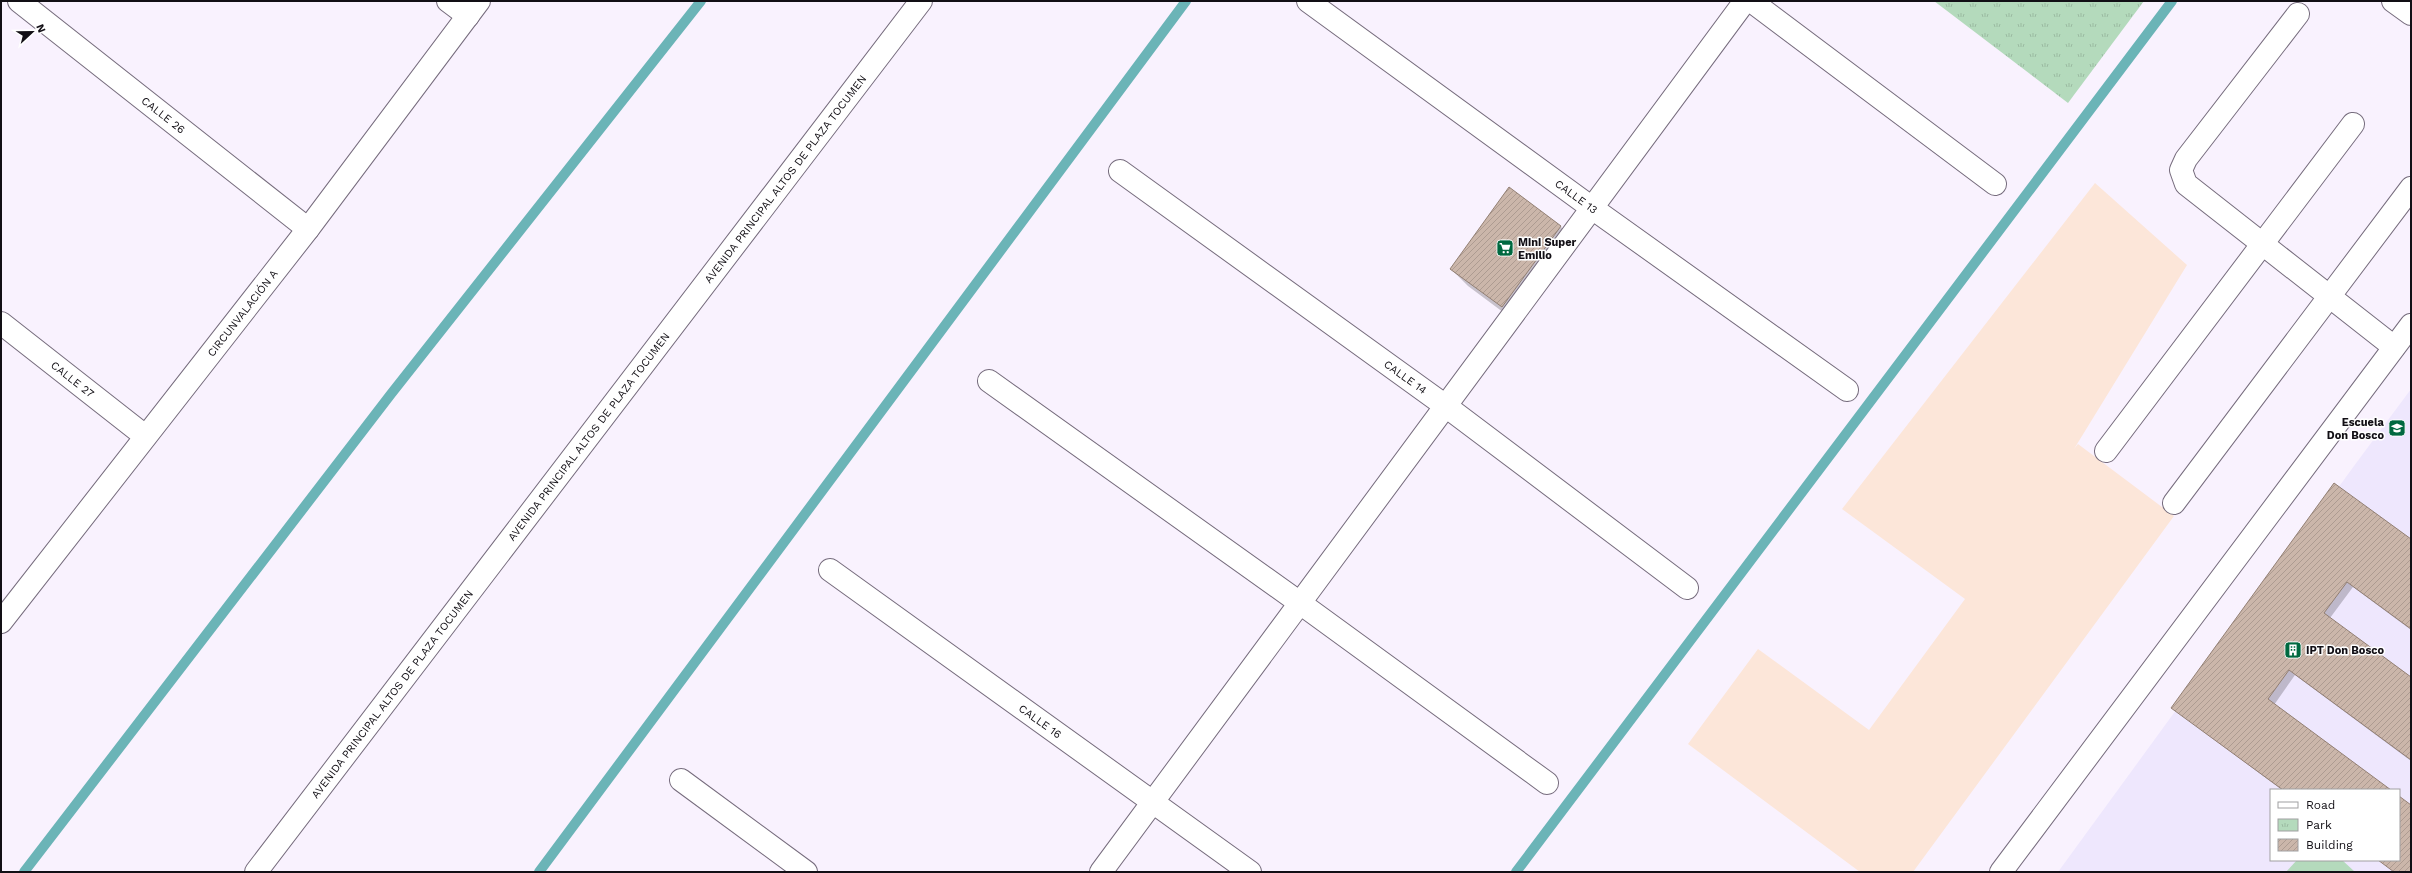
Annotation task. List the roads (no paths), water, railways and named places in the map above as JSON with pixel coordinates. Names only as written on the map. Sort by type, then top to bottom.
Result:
[{"type":"street","name":"CALLE 26","points":[[19,1],[308,229]]},
{"type":"street","points":[[448,1],[473,8]]},
{"type":"street","name":"AVENIDA PRINCIPAL ALTOS DE PLAZA TOCUMEN","points":[[256,872],[921,1]]},
{"type":"street","name":"CALLE 13","points":[[1308,1],[1592,208],[1847,390]]},
{"type":"street","points":[[1101,872],[1447,407],[1745,1]]},
{"type":"street","points":[[1752,1],[1995,184]]},
{"type":"street","name":"CIRCUNVALACIÓN A","points":[[1,622],[308,229],[473,8]]},
{"type":"street","points":[[2298,14],[2186,159],[2180,170],[2186,184],[2394,347]]},
{"type":"street","points":[[2106,451],[2353,124]]},
{"type":"street","name":"CALLE 14","points":[[1120,171],[1447,407],[1687,588]]},
{"type":"street","points":[[2174,503],[2411,188]]},
{"type":"street","name":"CALLE 27","points":[[1,323],[145,436]]},
{"type":"street","points":[[2001,872],[2411,325]]},
{"type":"street","points":[[989,381],[1300,603],[1547,783]]},
{"type":"street","name":"CALLE 16","points":[[830,570],[1250,872]]},
{"type":"street","points":[[681,780],[806,872]]},
{"type":"waterway","points":[[24,872],[391,394],[701,1]]},
{"type":"waterway","points":[[539,872],[1186,1]]},
{"type":"waterway","points":[[1516,872],[2172,1]]},
{"type":"place","name":"Mini Super Emilio","points":[[1505,248]]},
{"type":"place","name":"Escuela Don Bosco","points":[[2397,428]]},
{"type":"place","name":"IPT Don Bosco","points":[[2293,650]]}]
